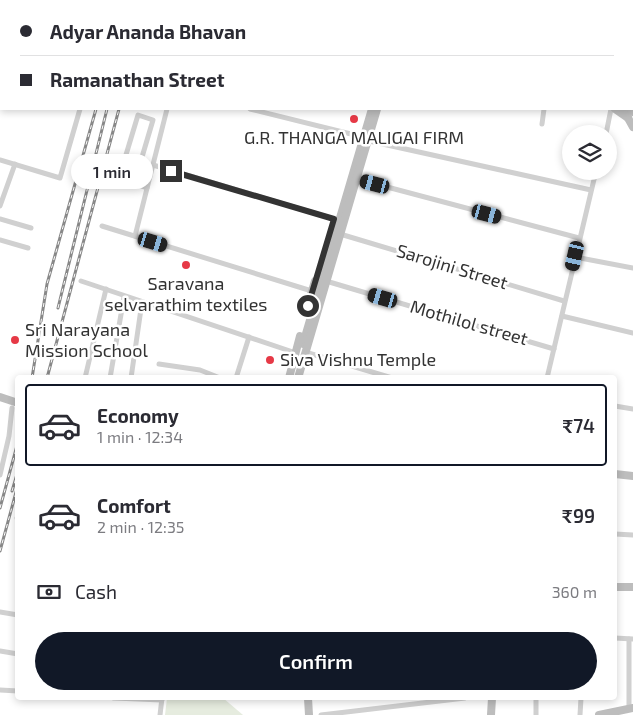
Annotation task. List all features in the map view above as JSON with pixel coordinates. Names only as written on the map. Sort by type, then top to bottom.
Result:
[{"type":"street","points":[[0,160],[60,178],[80,110]]},
{"type":"street","points":[[135,236],[167,110]]},
{"type":"street","points":[[254,110],[364,139],[592,190]]},
{"type":"street","points":[[292,375],[364,139],[366,110]]},
{"type":"street","points":[[292,375],[296,353],[316,294],[326,281],[357,180],[364,139],[372,110]]},
{"type":"street","points":[[299,375],[334,219],[364,139],[378,110]]},
{"type":"street","points":[[542,124],[544,110]]},
{"type":"street","points":[[609,125],[614,110],[631,113],[633,126]]},
{"type":"street","points":[[134,184],[153,120],[138,115],[119,176],[120,180],[147,188]]},
{"type":"street","points":[[344,222],[345,211],[368,137],[366,130]]},
{"type":"street","points":[[0,206],[15,164]]},
{"type":"street","points":[[152,166],[334,219]]},
{"type":"street","points":[[357,180],[579,238]]},
{"type":"street","points":[[548,375],[564,300],[594,180]]},
{"type":"street","points":[[0,219],[31,228]]},
{"type":"street","points":[[102,226],[316,294]]},
{"type":"street","name":"Sarojini Street","points":[[340,234],[564,300]]},
{"type":"street","points":[[0,240],[28,248]]},
{"type":"street","points":[[292,375],[324,254],[329,250]]},
{"type":"street","points":[[575,256],[633,268]]},
{"type":"street","points":[[81,281],[124,297],[249,336],[296,353]]},
{"type":"street","name":"Mothilol street","points":[[326,281],[554,348]]},
{"type":"street","points":[[86,375],[106,289]]},
{"type":"street","points":[[111,375],[124,297]]},
{"type":"street","points":[[131,375],[142,302]]},
{"type":"street","points":[[562,316],[633,333]]},
{"type":"street","points":[[237,375],[249,336]]},
{"type":"street","points":[[305,352],[382,375]]},
{"type":"street","points":[[159,364],[200,370],[212,375]]},
{"type":"street","points":[[0,397],[13,405],[9,436],[0,475]]},
{"type":"street","points":[[617,406],[633,409]]},
{"type":"street","points":[[617,474],[633,476]]},
{"type":"street","points":[[617,534],[633,535]]},
{"type":"street","points":[[617,587],[633,587]]},
{"type":"street","points":[[0,612],[15,614]]},
{"type":"street","points":[[599,715],[631,709],[631,639],[617,638]]},
{"type":"street","points":[[0,651],[15,654]]},
{"type":"street","points":[[0,690],[15,691]]},
{"type":"street","points":[[160,715],[162,700]]},
{"type":"street","points":[[307,700],[308,715]]},
{"type":"street","points":[[312,700],[314,715]]},
{"type":"street","points":[[321,715],[449,700]]},
{"type":"street","points":[[490,715],[492,700]]},
{"type":"street","points":[[536,700],[536,715]]},
{"type":"street","points":[[580,715],[581,700]]},
{"type":"shaded area","points":[[167,700],[225,700],[243,715],[165,715]]},
{"type":"railway","points":[[32,375],[47,284],[96,110]]},
{"type":"railway","points":[[58,308],[107,110]]},
{"type":"railway","points":[[48,375],[119,110]]},
{"type":"railway","points":[[0,508],[15,453]]},
{"type":"railway","points":[[12,491],[15,481]]},
{"type":"railway","points":[[0,551],[15,496]]},
{"type":"place","name":"G.R. THANGA MALIGAI FIRM","points":[[354,119]]},
{"type":"place","name":"Saravana selvarathim textiles","points":[[186,265]]},
{"type":"place","name":"Sri Narayana Mission School","points":[[15,340]]},
{"type":"place","name":"Siva Vishnu Temple","points":[[270,360]]},
{"type":"route","points":[[171,171],[334,219],[308,306]]}]
